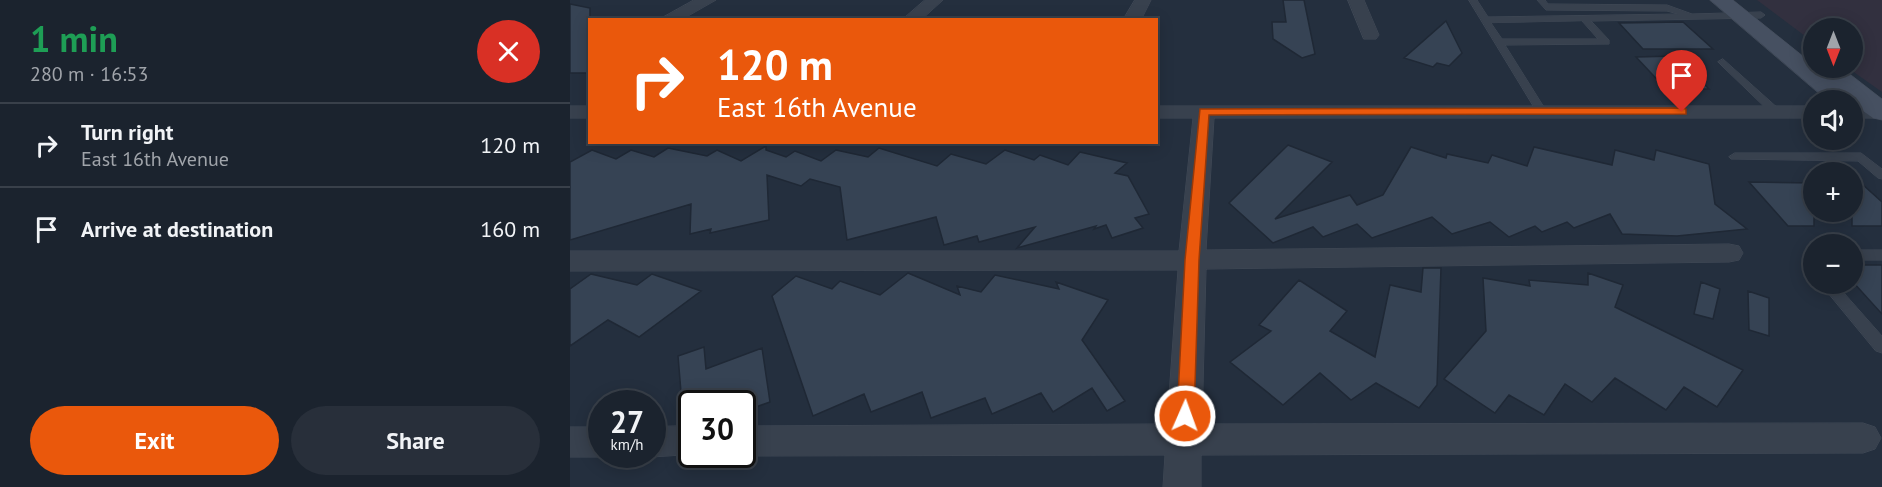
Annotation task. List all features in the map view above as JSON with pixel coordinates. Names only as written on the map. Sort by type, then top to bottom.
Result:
[{"type":"main road","points":[[1720,0],[1747,10],[1803,49]]},
{"type":"main road","points":[[1747,10],[1864,110]]},
{"type":"main road","points":[[1835,78],[1882,134]]},
{"type":"street","points":[[670,18],[708,0]]},
{"type":"street","points":[[912,18],[935,0]]},
{"type":"street","points":[[1133,18],[1143,0]]},
{"type":"street","points":[[1356,0],[1370,35]]},
{"type":"street","points":[[570,112],[588,112]]},
{"type":"street","points":[[1158,112],[1803,112]]},
{"type":"street","points":[[1182,487],[1192,260],[1204,112]]},
{"type":"street","points":[[570,261],[1192,260],[1729,253]]},
{"type":"street","points":[[756,441],[1863,438]]},
{"type":"street","points":[[570,442],[588,442]]},
{"type":"lane","points":[[1473,0],[1542,112]]},
{"type":"lane","points":[[1541,0],[1546,7],[1667,8],[1693,15]]},
{"type":"lane","points":[[1675,0],[1693,15]]},
{"type":"lane","points":[[1486,20],[1679,19],[1693,15],[1747,10]]},
{"type":"lane","points":[[1500,42],[1606,42],[1586,20]]},
{"type":"lane","points":[[1723,62],[1776,112]]},
{"type":"lane","points":[[1735,157],[1861,157],[1882,175]]},
{"type":"lane","points":[[1863,255],[1882,255]]},
{"type":"lane","points":[[1837,294],[1882,347]]},
{"type":"shaded area","points":[[1757,0],[1882,0],[1882,92],[1862,78],[1863,18],[1803,18],[1803,34]]},
{"type":"building","points":[[1283,0],[1304,0],[1315,54],[1302,58],[1273,39],[1272,22],[1286,22]]},
{"type":"building","points":[[570,4],[590,8],[590,18],[588,18],[588,73],[570,73]]},
{"type":"building","points":[[1446,21],[1462,53],[1449,66],[1437,63],[1433,67],[1404,58]]},
{"type":"building","points":[[1683,22],[1713,49],[1643,49],[1619,23]]},
{"type":"building","points":[[1676,56],[1709,89],[1666,89],[1636,57]]},
{"type":"building","points":[[1288,145],[1332,162],[1275,219],[1350,195],[1357,205],[1383,195],[1411,147],[1446,158],[1447,154],[1488,163],[1492,155],[1527,166],[1534,147],[1612,165],[1615,150],[1654,160],[1656,150],[1709,164],[1715,204],[1747,229],[1677,236],[1622,234],[1610,214],[1574,228],[1567,222],[1542,232],[1535,226],[1509,237],[1490,222],[1452,234],[1432,217],[1372,238],[1357,224],[1323,237],[1313,227],[1273,243],[1229,203]]},
{"type":"building","points":[[766,146],[766,150],[786,157],[795,151],[821,161],[836,150],[868,157],[879,148],[937,166],[951,154],[986,164],[1005,150],[1034,160],[1040,155],[1068,165],[1080,152],[1127,163],[1115,173],[1128,176],[1149,214],[1135,218],[1143,228],[1112,238],[1106,225],[1094,229],[1096,226],[1017,248],[1035,227],[979,242],[977,236],[944,245],[936,217],[847,240],[840,187],[810,179],[801,186],[767,175],[769,220],[710,233],[711,229],[690,234],[691,204],[570,240],[570,162],[592,150],[616,159],[631,150],[654,157],[668,148],[707,156],[717,150],[741,161]]},
{"type":"building","points":[[1749,182],[1803,183],[1803,222],[1814,222],[1814,226],[1788,226]]},
{"type":"building","points":[[1863,185],[1882,202],[1882,226],[1852,226],[1852,222],[1863,222]]},
{"type":"building","points":[[1863,265],[1882,265],[1882,314],[1863,293]]},
{"type":"building","points":[[1423,268],[1441,268],[1437,385],[1419,408],[1376,383],[1351,400],[1320,373],[1283,405],[1230,362],[1271,331],[1259,325],[1299,280],[1347,311],[1330,331],[1375,357],[1390,285],[1421,292]]},
{"type":"building","points":[[908,273],[960,295],[957,286],[981,292],[995,275],[1059,289],[1056,282],[1108,300],[1082,340],[1125,401],[1107,411],[1092,388],[1053,412],[1041,393],[992,414],[985,398],[931,418],[922,392],[871,412],[864,394],[813,416],[772,296],[796,276],[832,289],[840,281],[880,295]]},
{"type":"building","points":[[1588,273],[1623,285],[1615,307],[1743,370],[1717,407],[1684,387],[1666,410],[1615,378],[1592,402],[1565,384],[1544,415],[1509,395],[1495,413],[1444,379],[1486,331],[1483,278],[1530,286],[1529,280],[1588,285]]},
{"type":"building","points":[[591,274],[637,285],[652,274],[701,291],[639,337],[608,320],[570,346],[570,289]]},
{"type":"building","points":[[1701,282],[1720,289],[1713,319],[1694,314]]},
{"type":"building","points":[[1748,291],[1769,298],[1769,336],[1749,330]]},
{"type":"building","points":[[704,347],[706,369],[762,348],[770,402],[756,407],[756,390],[681,390],[678,356]]},
{"type":"route","points":[[1185,416],[1192,260],[1204,112],[1682,112]]}]
